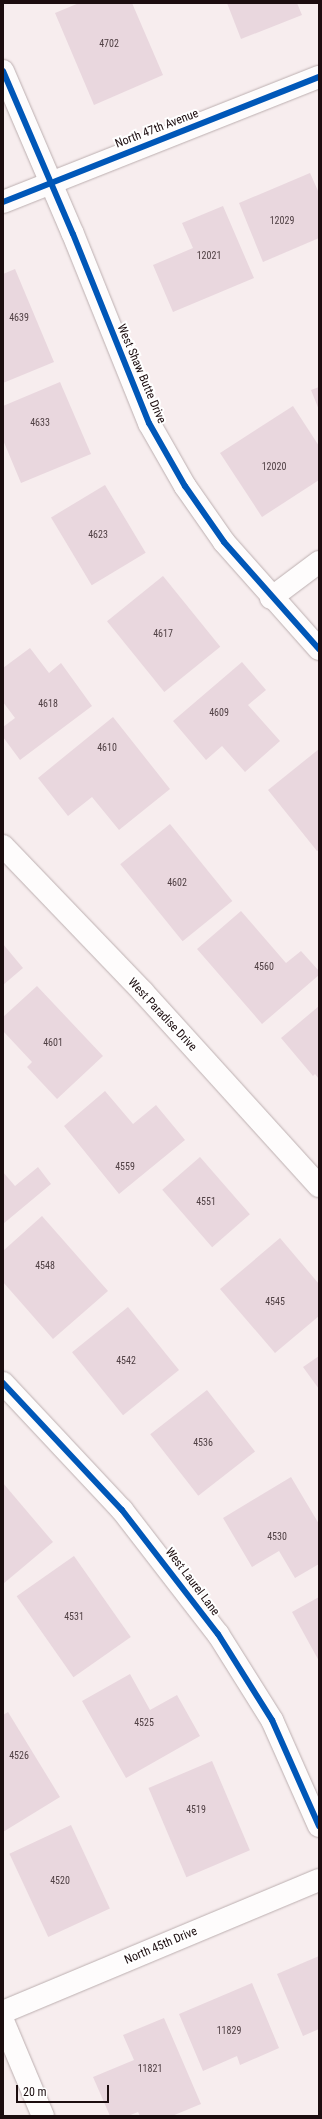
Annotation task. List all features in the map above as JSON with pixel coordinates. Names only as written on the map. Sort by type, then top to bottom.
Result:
[{"type":"street","name":"West Shaw Butte Drive","points":[[3,71],[51,182],[149,423],[185,486],[224,542],[271,598],[319,649]]},
{"type":"street","name":"North 47th Avenue","points":[[3,202],[319,77]]},
{"type":"street","points":[[271,598],[319,562]]},
{"type":"street","name":"West Paradise Drive","points":[[3,846],[142,992],[319,1186]]},
{"type":"street","name":"West Laurel Lane","points":[[3,1383],[122,1510],[168,1566],[218,1634],[272,1720],[319,1826]]},
{"type":"street","name":"North 45th Drive","points":[[3,2012],[319,1880]]},
{"type":"street","points":[[3,2021],[42,2116]]},
{"type":"building","points":[[79,3],[132,3],[163,75],[94,105],[55,13]]},
{"type":"building","points":[[227,3],[297,3],[302,15],[241,39]]},
{"type":"building","points":[[310,173],[319,193],[319,238],[263,262],[239,203]]},
{"type":"building","points":[[223,206],[254,278],[173,312],[153,265],[193,248],[182,223]]},
{"type":"building","points":[[15,269],[54,362],[3,383],[3,274]]},
{"type":"building","points":[[60,382],[91,454],[21,483],[3,440],[3,406]]},
{"type":"building","points":[[319,387],[319,410],[311,390]]},
{"type":"building","points":[[293,406],[319,446],[319,480],[262,517],[220,453]]},
{"type":"building","points":[[105,485],[146,553],[92,585],[51,517]]},
{"type":"building","points":[[163,576],[220,647],[164,692],[107,621]]},
{"type":"building","points":[[30,648],[49,673],[61,663],[92,706],[20,760],[3,737],[3,727],[15,718],[3,702],[3,668]]},
{"type":"building","points":[[242,662],[266,690],[248,705],[280,741],[245,772],[222,746],[206,760],[173,721]]},
{"type":"building","points":[[113,717],[170,789],[119,830],[92,797],[68,816],[38,778]]},
{"type":"building","points":[[319,749],[319,850],[317,851],[268,790]]},
{"type":"building","points":[[170,824],[232,901],[183,941],[120,864]]},
{"type":"building","points":[[241,911],[286,963],[301,951],[319,971],[319,975],[262,1024],[197,949]]},
{"type":"building","points":[[3,944],[23,968],[3,985]]},
{"type":"building","points":[[37,986],[103,1056],[57,1099],[27,1067],[32,1062],[3,1031],[3,1017]]},
{"type":"building","points":[[319,1006],[319,1079],[315,1074],[313,1076],[281,1038]]},
{"type":"building","points":[[105,1091],[133,1124],[156,1105],[185,1140],[119,1194],[64,1126]]},
{"type":"building","points":[[200,1157],[250,1214],[212,1247],[162,1190]]},
{"type":"building","points":[[38,1167],[51,1184],[3,1224],[3,1172],[15,1186]]},
{"type":"building","points":[[42,1216],[108,1291],[53,1339],[3,1282],[3,1251]]},
{"type":"building","points":[[280,1238],[319,1284],[319,1316],[275,1353],[220,1289]]},
{"type":"building","points":[[128,1307],[179,1370],[123,1415],[72,1352]]},
{"type":"building","points":[[319,1356],[319,1389],[303,1367]]},
{"type":"building","points":[[207,1390],[255,1451],[198,1496],[150,1434]]},
{"type":"building","points":[[291,1477],[319,1524],[319,1564],[295,1578],[279,1551],[252,1567],[223,1518]]},
{"type":"building","points":[[3,1483],[53,1542],[3,1584]]},
{"type":"building","points":[[74,1556],[131,1637],[73,1677],[17,1596]]},
{"type":"building","points":[[319,1597],[319,1661],[292,1612]]},
{"type":"building","points":[[130,1674],[150,1710],[177,1695],[200,1736],[126,1778],[82,1701]]},
{"type":"building","points":[[8,1712],[60,1797],[3,1832],[3,1715]]},
{"type":"building","points":[[212,1761],[250,1850],[186,1877],[148,1788]]},
{"type":"building","points":[[71,1825],[110,1908],[48,1937],[9,1854]]},
{"type":"building","points":[[319,1956],[319,2029],[303,2036],[277,1974]]},
{"type":"building","points":[[252,1983],[279,2048],[240,2065],[237,2056],[203,2071],[179,2014]]},
{"type":"building","points":[[164,2018],[201,2104],[172,2116],[140,2116],[138,2112],[128,2116],[110,2116],[93,2077],[134,2060],[123,2035]]},
{"type":"cycle path","points":[[3,71],[73,234],[149,423],[185,486],[224,542],[319,649]]},
{"type":"cycle path","points":[[3,202],[319,77]]},
{"type":"cycle path","points":[[3,1383],[122,1510],[218,1634],[272,1720],[319,1826]]}]
